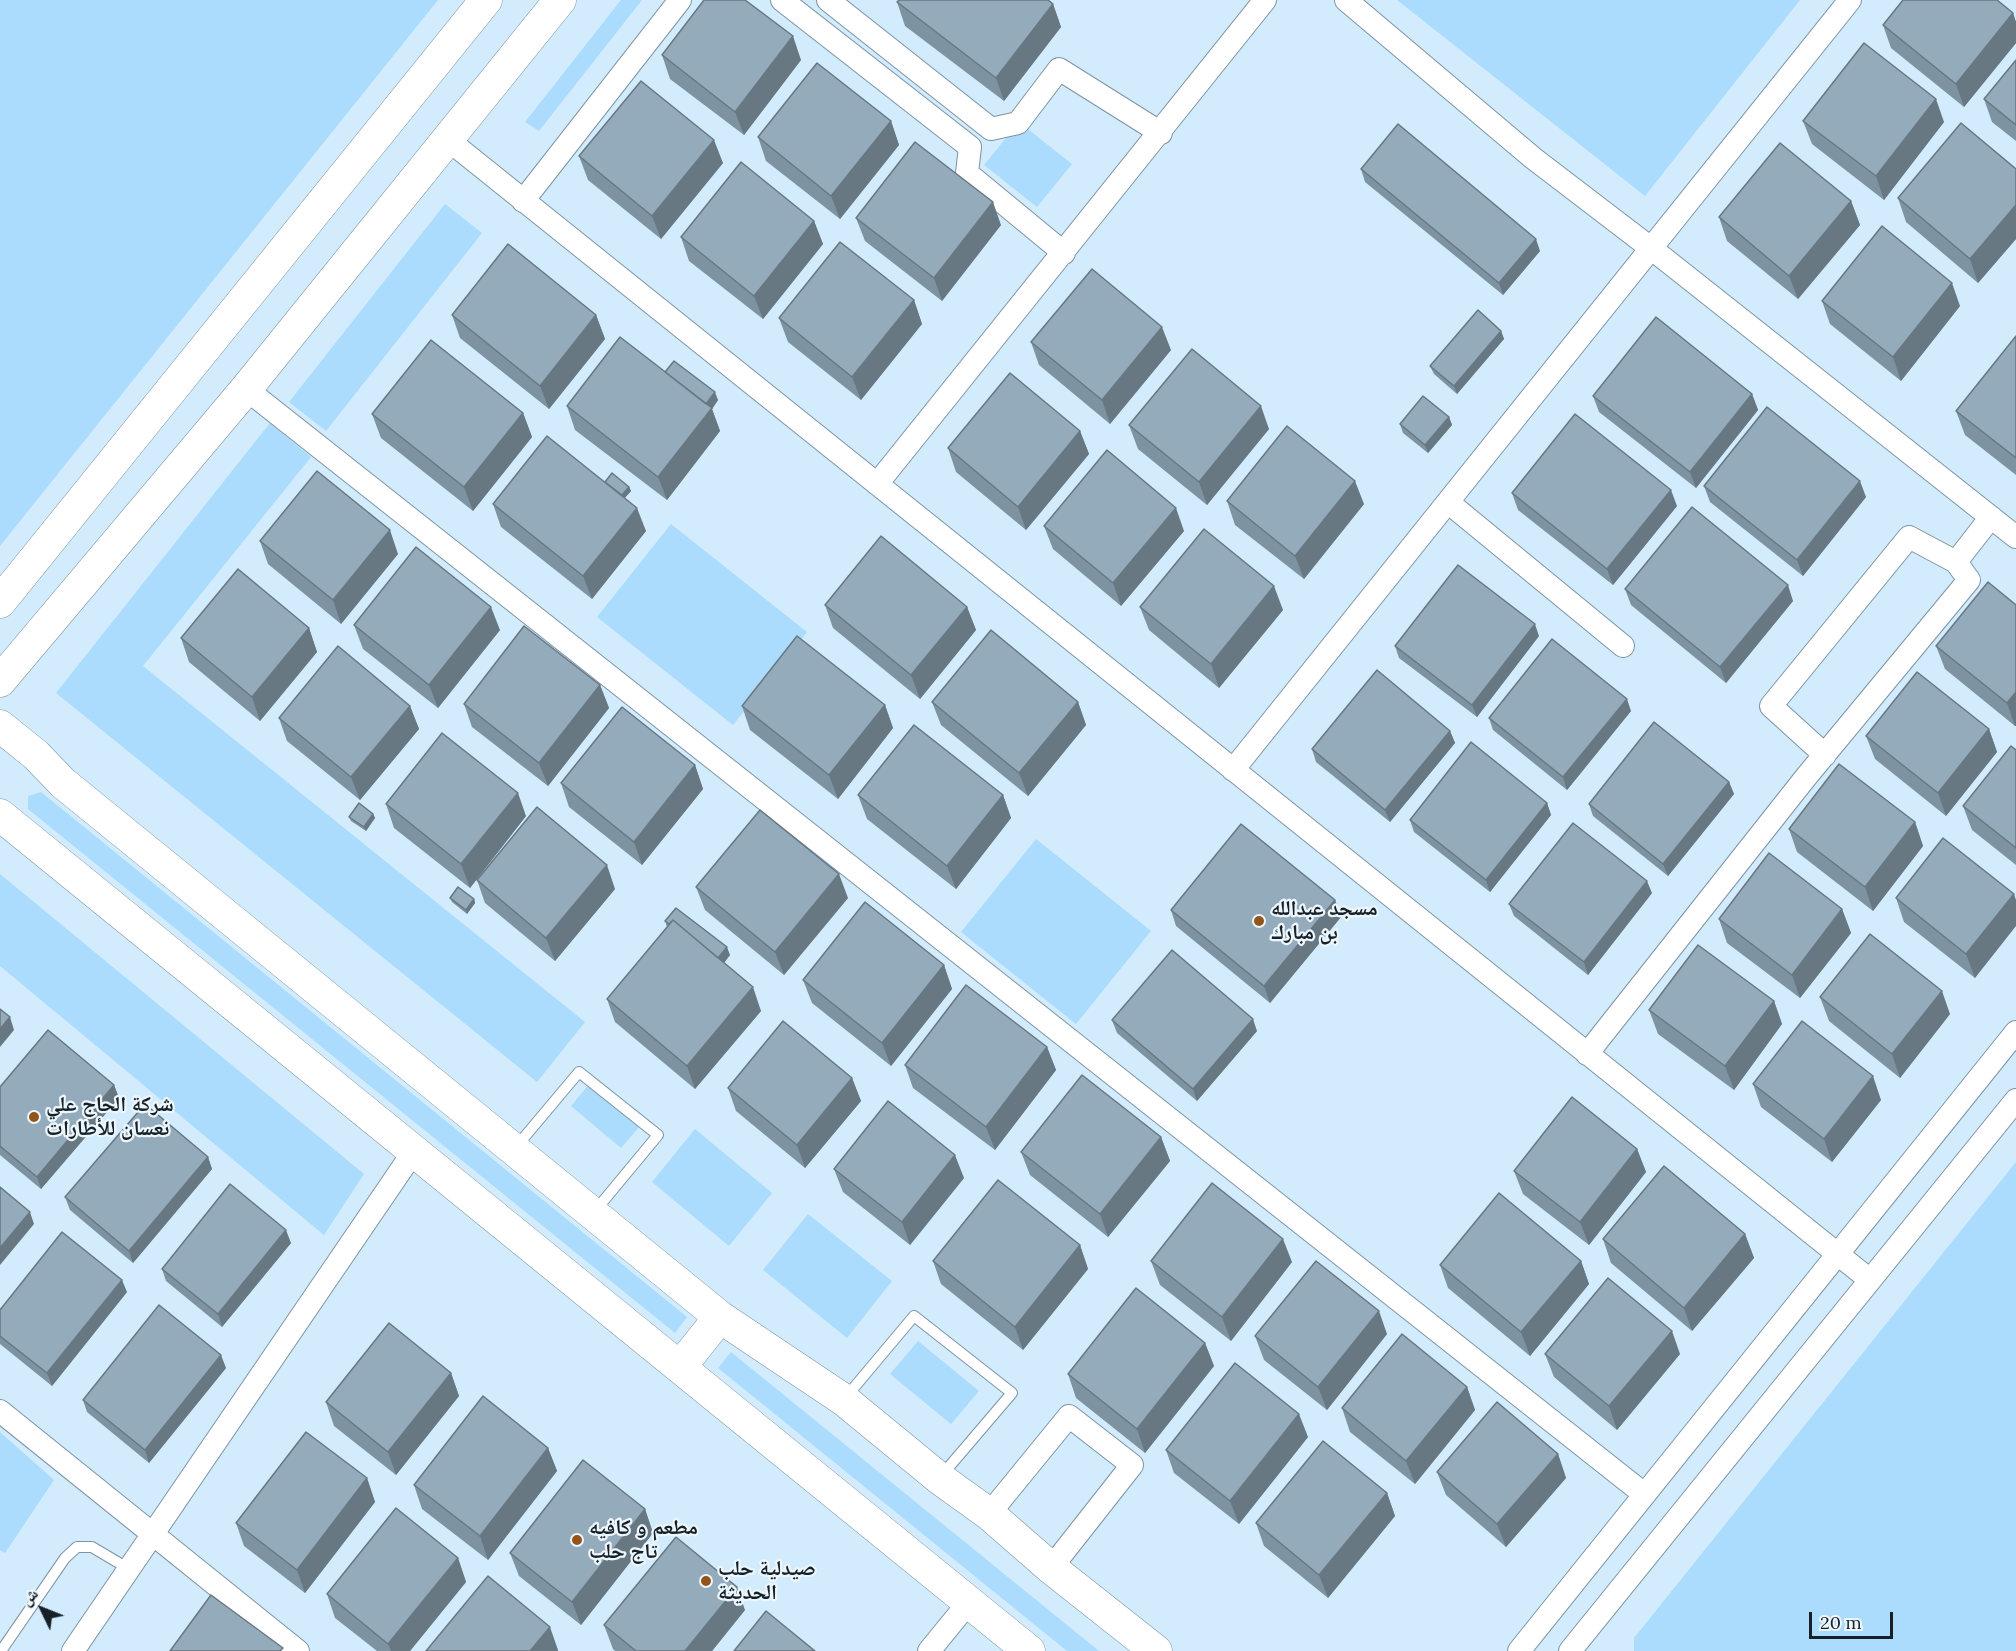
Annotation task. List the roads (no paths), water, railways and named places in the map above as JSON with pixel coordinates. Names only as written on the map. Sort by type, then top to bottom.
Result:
[{"type":"main road","points":[[0,602],[486,0]]},
{"type":"main road","points":[[0,681],[246,389],[560,0]]},
{"type":"main road","points":[[0,726],[36,755],[63,783],[720,1317],[844,1400],[939,1478],[989,1514],[1051,1568],[1156,1651]]},
{"type":"main road","points":[[0,815],[1029,1651]]},
{"type":"main road","points":[[680,1367],[720,1317]]},
{"type":"street","points":[[523,201],[680,0]]},
{"type":"street","points":[[782,0],[970,147],[967,173],[1064,253]]},
{"type":"street","points":[[828,0],[991,129],[1018,123],[1059,69],[1161,132]]},
{"type":"street","points":[[877,484],[1265,0]]},
{"type":"street","points":[[1346,0],[1533,158],[1652,249],[2016,537]]},
{"type":"street","points":[[1233,770],[1850,0]]},
{"type":"street","points":[[447,139],[1870,1280]]},
{"type":"street","points":[[246,389],[1644,1494]]},
{"type":"street","points":[[1449,503],[1623,646]]},
{"type":"street","points":[[1956,562],[1991,517]]},
{"type":"street","points":[[1587,1054],[1825,754],[1969,580],[1956,562],[1910,537],[1771,706],[1825,754]]},
{"type":"street","points":[[1519,1651],[2016,1032]]},
{"type":"street","points":[[1570,1651],[2016,1100]]},
{"type":"street","points":[[73,1651],[414,1151]]},
{"type":"street","points":[[0,1411],[298,1651]]},
{"type":"street","points":[[989,1514],[1069,1416],[1132,1465],[1051,1568]]},
{"type":"street","points":[[929,1651],[969,1602]]},
{"type":"lane","points":[[515,1149],[579,1072],[658,1136],[593,1214]]},
{"type":"lane","points":[[844,1400],[914,1316],[1012,1393],[939,1478]]},
{"type":"lane","points":[[1,1651],[65,1558],[77,1547],[92,1547],[129,1569]]},
{"type":"place","name":"مسجد عبدالله بن مبارك","points":[[1259,921]]},
{"type":"place","name":"شركة الحاج علي نعسان للأطارات","points":[[34,1117]]},
{"type":"place","name":"مطعم و كافيه تاج حلب","points":[[577,1540]]},
{"type":"place","name":"صيدلية حلب الحديثة","points":[[706,1581]]}]
